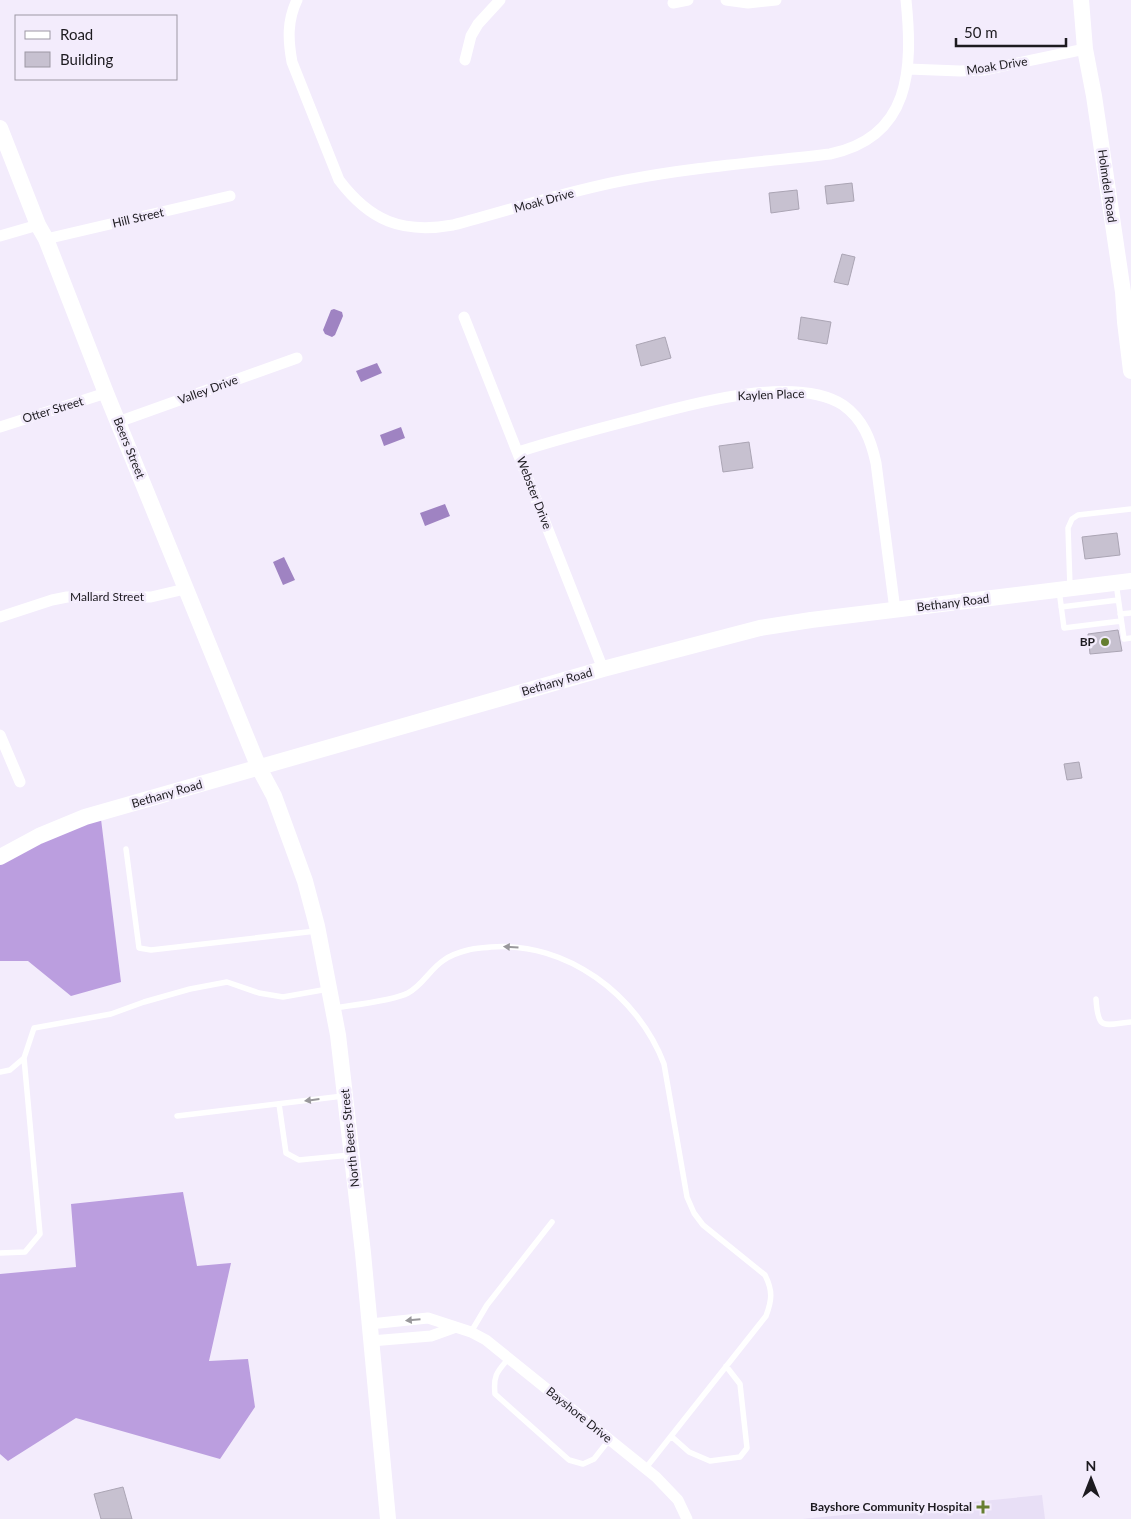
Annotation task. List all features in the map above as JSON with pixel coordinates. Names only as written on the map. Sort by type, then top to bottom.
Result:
[{"type":"street","name":"Moak Drive","points":[[297,0],[289,26],[288,45],[292,62],[339,180],[350,194],[370,212],[396,224],[418,229],[453,226],[589,188],[626,180],[844,151],[870,140],[887,123],[900,101],[908,69],[908,16],[906,0]]},
{"type":"street","points":[[465,60],[471,36],[478,24],[500,0]]},
{"type":"street","points":[[673,3],[688,0]]},
{"type":"street","points":[[726,0],[748,3],[776,0]]},
{"type":"street","name":"Holmdel Road","points":[[1080,0],[1085,49],[1127,291],[1125,322],[1131,371]]},
{"type":"street","name":"Moak Drive","points":[[908,69],[960,72],[984,70],[1085,49]]},
{"type":"street","name":"Beers Street","points":[[0,128],[185,590],[259,768]]},
{"type":"street","name":"Hill Street","points":[[46,239],[230,196]]},
{"type":"street","points":[[0,236],[38,224]]},
{"type":"street","name":"Webster Drive","points":[[464,317],[603,669]]},
{"type":"street","name":"Valley Drive","points":[[118,422],[297,358]]},
{"type":"street","name":"Kaylen Place","points":[[518,452],[560,438],[720,398],[784,392],[804,392],[822,395],[849,410],[864,427],[872,444],[895,610]]},
{"type":"street","name":"Otter Street","points":[[0,427],[106,393]]},
{"type":"street","name":"Bethany Road","points":[[0,857],[39,836],[85,817],[603,669],[760,628],[1124,582]]},
{"type":"street","name":"Mallard Street","points":[[0,616],[67,597],[151,597],[185,590]]},
{"type":"street","points":[[0,735],[20,782]]},
{"type":"street","name":"North Beers Street","points":[[259,768],[274,796],[305,881],[318,930],[334,1008],[346,1096],[388,1519]]},
{"type":"street","name":"Bayshore Drive","points":[[370,1332],[428,1318],[471,1332],[486,1340],[645,1469],[678,1500],[687,1519]]},
{"type":"street","points":[[370,1332],[431,1336],[456,1327]]},
{"type":"lane","points":[[1121,621],[1064,628],[1061,607],[1065,590],[1068,528],[1072,519],[1078,515],[1131,509]]},
{"type":"lane","points":[[1124,582],[1118,600],[1124,639],[1131,638]]},
{"type":"lane","points":[[1061,607],[1118,600]]},
{"type":"lane","points":[[1120,614],[1131,613]]},
{"type":"lane","points":[[126,849],[139,948],[151,950],[318,930]]},
{"type":"lane","points":[[334,1008],[401,996],[417,987],[443,960],[470,949],[517,947],[558,957],[601,980],[615,993],[647,1030],[664,1064],[687,1197],[694,1213],[703,1225],[765,1275],[771,1287],[770,1307],[766,1316],[645,1469]]},
{"type":"lane","points":[[0,1253],[24,1252],[40,1234],[24,1058],[34,1028],[111,1014],[190,989],[227,982],[283,998],[330,989]]},
{"type":"lane","points":[[1096,999],[1097,1018],[1100,1022],[1105,1024],[1131,1022]]},
{"type":"lane","points":[[0,1072],[10,1070],[24,1058]]},
{"type":"lane","points":[[177,1116],[346,1096]]},
{"type":"lane","points":[[279,1104],[286,1153],[299,1160],[352,1155]]},
{"type":"lane","points":[[471,1332],[487,1305],[552,1222]]},
{"type":"lane","points":[[509,1358],[499,1370],[494,1380],[495,1394],[569,1460],[583,1464],[594,1459],[609,1440]]},
{"type":"lane","points":[[671,1436],[689,1452],[710,1461],[740,1458],[747,1448],[740,1384],[726,1366]]},
{"type":"shaded area","points":[[334,309],[342,312],[343,316],[335,335],[332,337],[325,334],[323,330],[331,310]]},
{"type":"shaded area","points":[[377,363],[382,373],[361,382],[356,371]]},
{"type":"shaded area","points":[[401,427],[405,438],[384,446],[380,435]]},
{"type":"shaded area","points":[[445,504],[450,516],[425,526],[420,513]]},
{"type":"shaded area","points":[[284,557],[295,580],[283,585],[273,562]]},
{"type":"shaded area","points":[[100,811],[121,982],[71,996],[28,961],[0,961],[0,856]]},
{"type":"shaded area","points":[[183,1192],[197,1266],[231,1263],[209,1361],[248,1359],[255,1407],[220,1459],[76,1418],[8,1461],[0,1454],[0,1274],[76,1267],[71,1204]]},
{"type":"shaded area","name":"Bayshore Community Hospital","points":[[1042,1495],[1045,1519],[803,1519]]},
{"type":"building","points":[[852,183],[854,201],[827,204],[825,186]]},
{"type":"building","points":[[797,190],[799,209],[771,213],[769,193]]},
{"type":"building","points":[[842,254],[855,257],[848,285],[834,282]]},
{"type":"building","points":[[801,317],[831,322],[827,344],[798,339]]},
{"type":"building","points":[[665,337],[671,358],[641,366],[636,345]]},
{"type":"building","points":[[749,442],[753,468],[723,472],[719,446]]},
{"type":"building","points":[[1117,533],[1120,555],[1085,559],[1082,537]]},
{"type":"building","name":"BP","points":[[1118,630],[1122,651],[1090,654],[1088,634]]},
{"type":"building","points":[[1079,762],[1082,778],[1067,780],[1064,764]]},
{"type":"building","points":[[123,1487],[132,1519],[101,1519],[94,1494]]},
{"type":"place","name":"BP","points":[[1105,642]]},
{"type":"place","name":"Bayshore Community Hospital","points":[[983,1507]]}]
